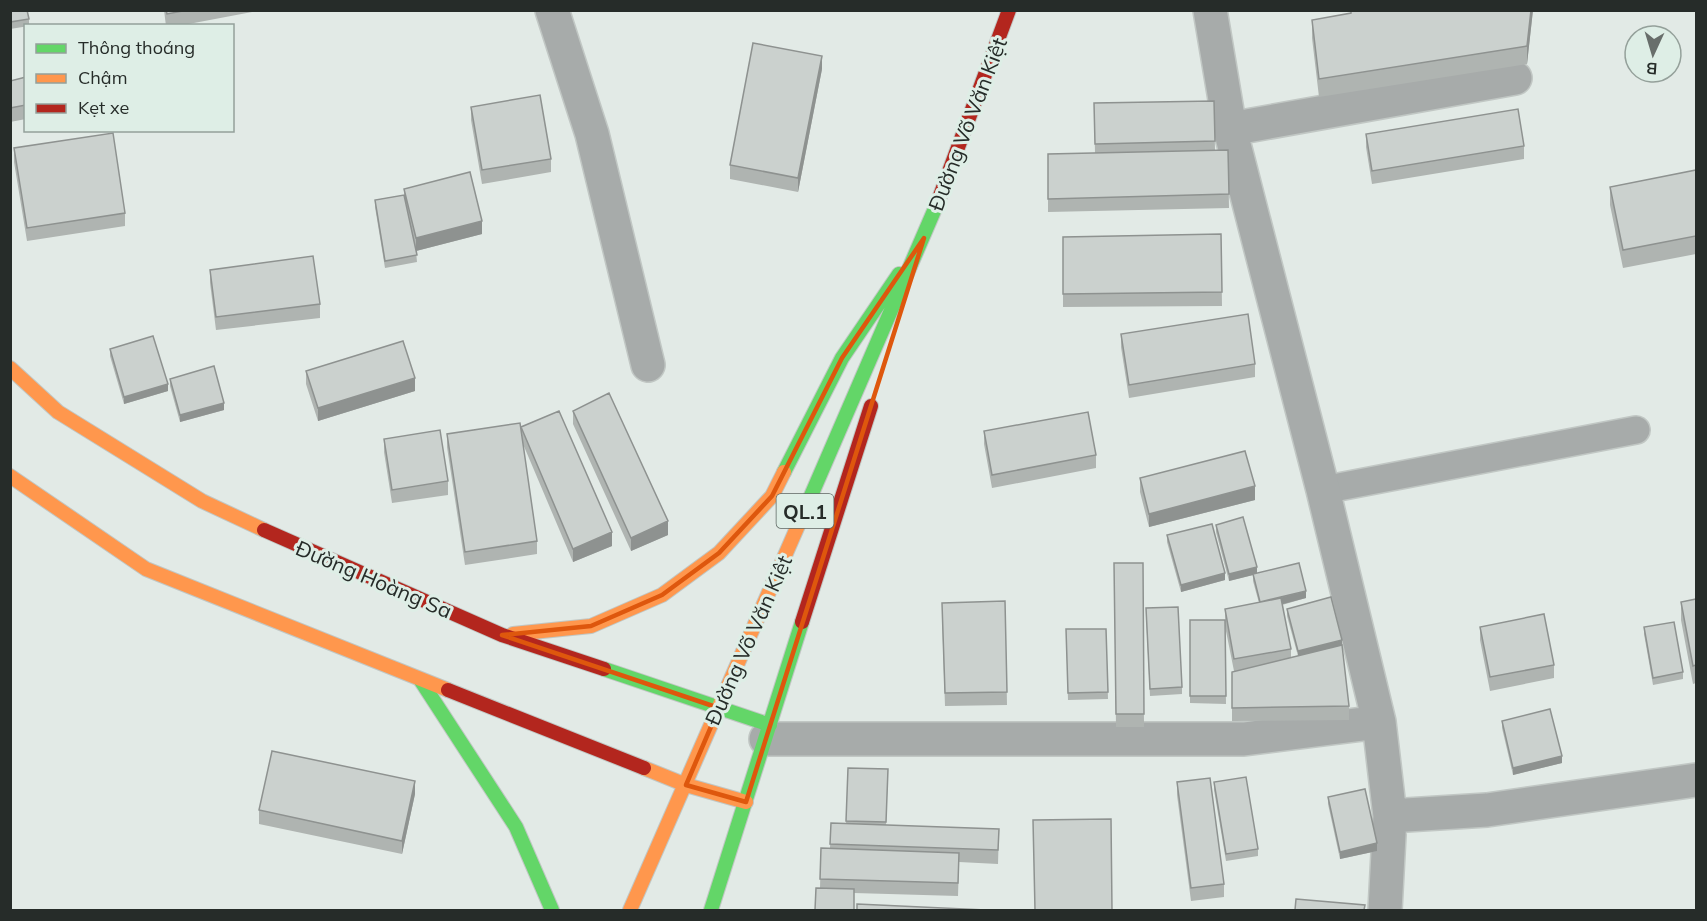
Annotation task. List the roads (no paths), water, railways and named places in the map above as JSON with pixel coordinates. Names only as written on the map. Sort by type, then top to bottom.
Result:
[{"type":"main road","name":"Đường Võ Văn Kiệt","points":[[884,362],[924,238],[1009,10]]},
{"type":"main road","name":"Đường Võ Văn Kiệt","points":[[630,910],[924,238]]},
{"type":"main road","points":[[502,635],[591,626],[662,595],[719,553],[772,496],[842,358],[924,238]]},
{"type":"main road","name":"Đường Hoàng Sa","points":[[10,368],[58,412],[202,501],[315,555],[502,635],[719,708],[768,732]]},
{"type":"main road","name":"Đường Võ Văn Kiệt","points":[[711,910],[874,396]]},
{"type":"main road","points":[[10,476],[146,569],[421,681],[686,785],[746,802]]},
{"type":"main road","points":[[421,681],[516,827],[552,910]]},
{"type":"street","points":[[552,10],[592,134],[648,366]]},
{"type":"street","points":[[1210,10],[1230,129],[1323,490],[1379,723],[1390,816],[1385,910]]},
{"type":"street","points":[[1230,129],[1515,78]]},
{"type":"street","points":[[768,732],[1244,740],[1379,723]]},
{"type":"street","points":[[1390,816],[1487,810],[1696,780]]},
{"type":"lane","points":[[1323,490],[1636,430]]}]
